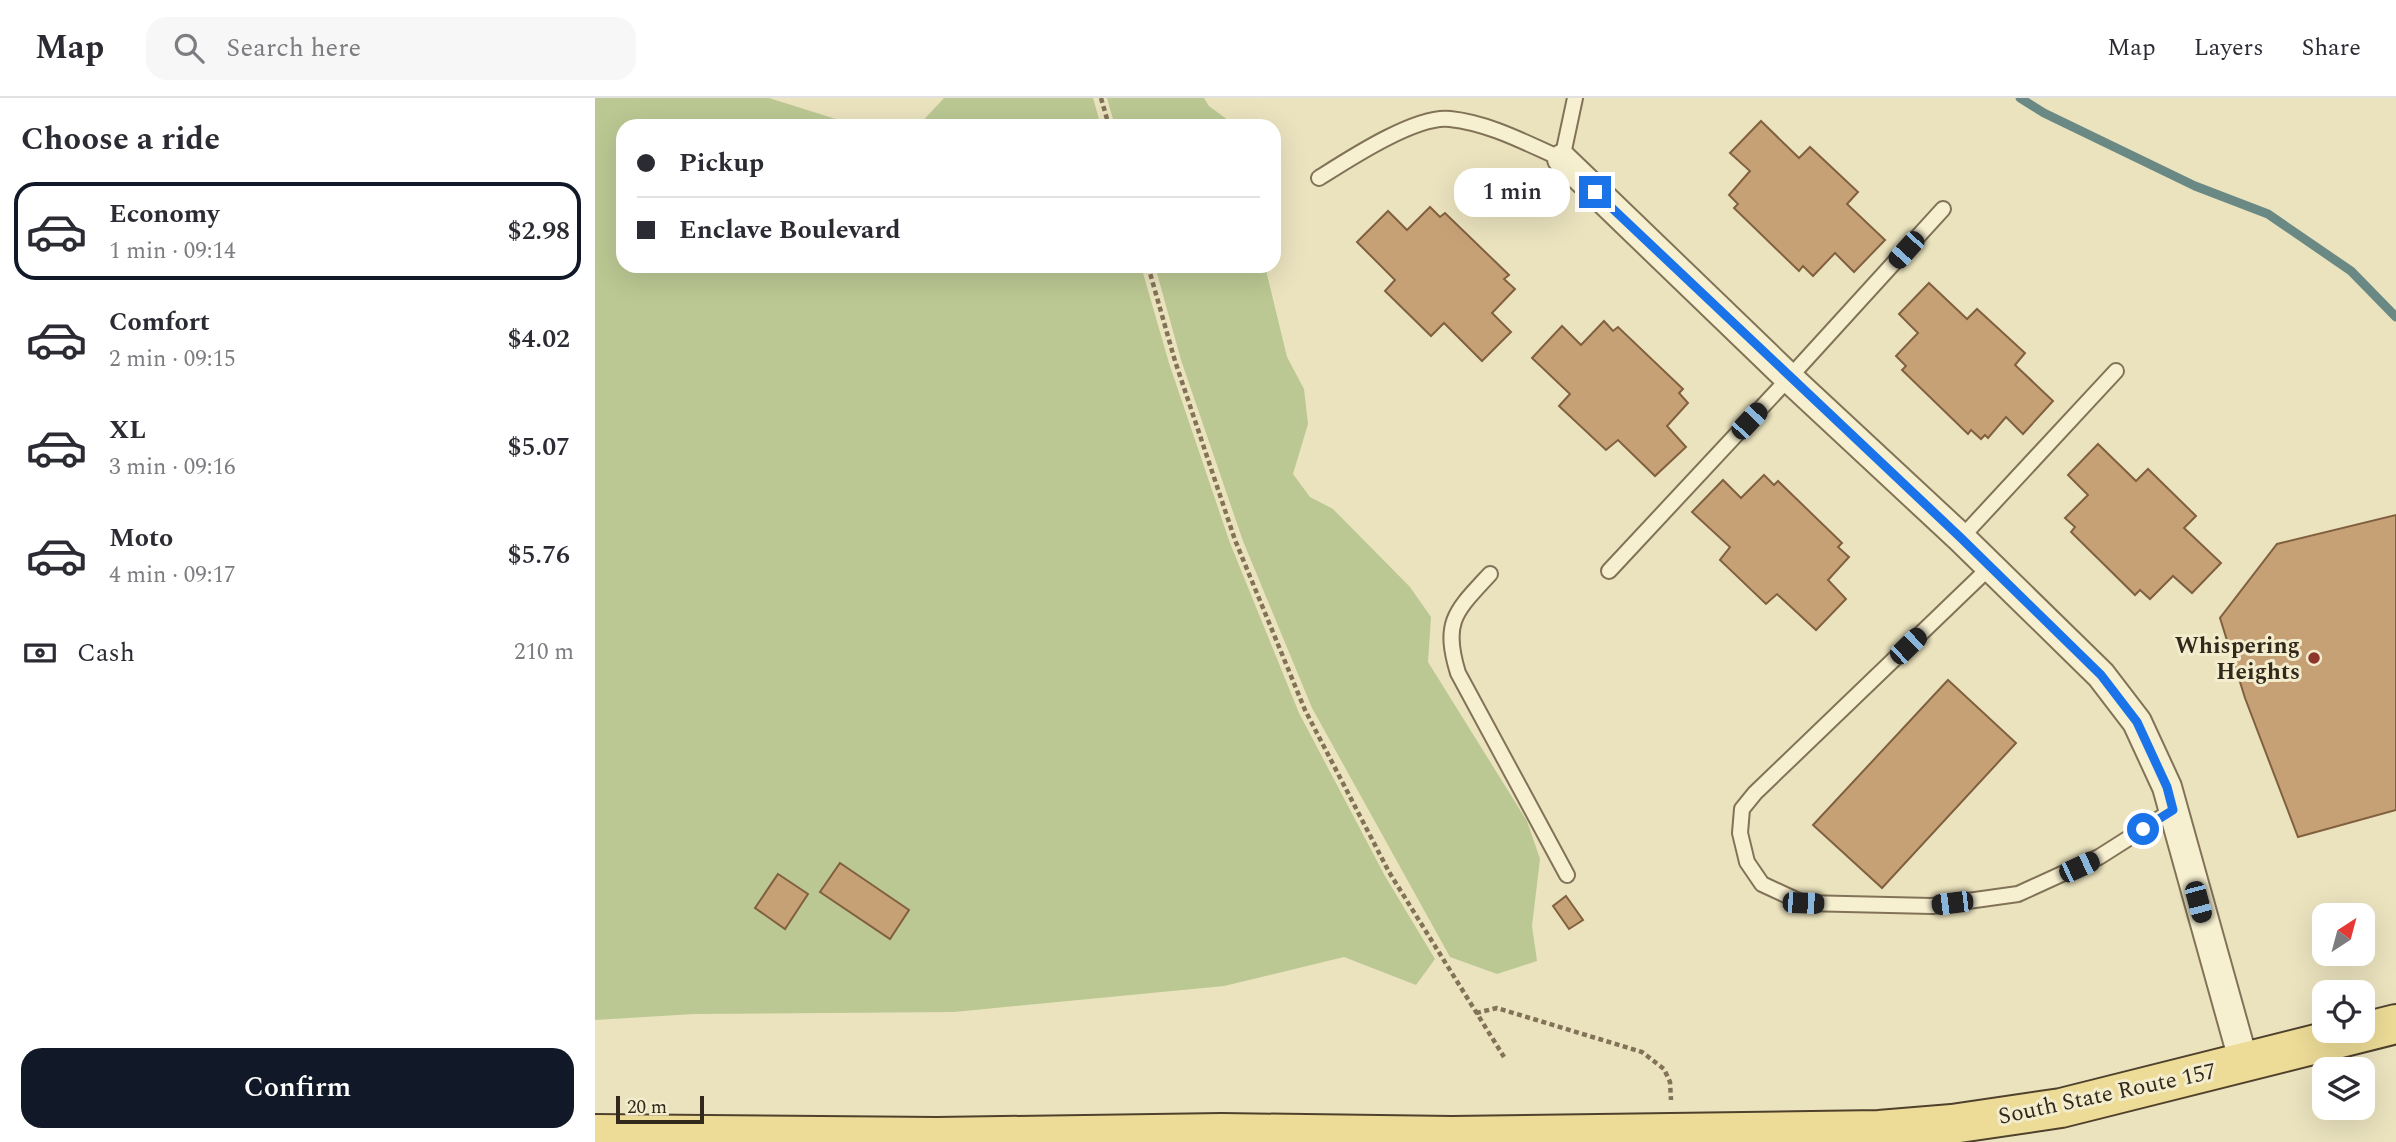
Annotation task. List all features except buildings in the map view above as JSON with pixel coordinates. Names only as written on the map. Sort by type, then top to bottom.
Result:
[{"type":"main road","name":"South State Route 157","points":[[595,1134],[1449,1139],[1879,1130],[1952,1124],[2061,1108],[2396,1024]]},
{"type":"street","points":[[1562,159],[1961,538],[2101,675],[2137,722],[2167,787],[2244,1063]]},
{"type":"lane","points":[[1319,178],[1356,154],[1426,121],[1448,118],[1506,134],[1562,159],[1575,98]]},
{"type":"lane","points":[[1609,571],[1790,378],[1943,209]]},
{"type":"lane","points":[[1961,538],[2116,371]]},
{"type":"lane","points":[[1990,567],[1755,793],[1742,809],[1740,833],[1747,862],[1762,884],[1803,903],[1933,906],[2018,894],[2099,857],[2173,810]]},
{"type":"lane","points":[[1490,574],[1460,608],[1451,628],[1451,650],[1458,673],[1567,876]]},
{"type":"path","points":[[1101,98],[1107,119]]},
{"type":"path","points":[[1151,273],[1175,362],[1235,540],[1305,710],[1389,872],[1504,1057]]},
{"type":"path","points":[[1476,1013],[1497,1008],[1642,1052],[1664,1069],[1670,1082],[1672,1133]]},
{"type":"green space","points":[[595,98],[769,98],[836,119],[616,119],[616,273],[1143,273],[1169,363],[1230,543],[1299,713],[1385,876],[1435,959],[1416,985],[1344,957],[1224,986],[954,1012],[694,1014],[595,1020]]},
{"type":"green space","points":[[944,98],[1093,98],[1099,119],[924,119]]},
{"type":"green space","points":[[1107,98],[1204,98],[1209,106],[1227,119],[1113,119]]},
{"type":"green space","points":[[1157,273],[1267,273],[1287,357],[1304,389],[1308,424],[1293,474],[1310,497],[1333,509],[1410,587],[1431,617],[1428,662],[1527,821],[1540,859],[1532,926],[1537,961],[1497,974],[1450,957],[1312,708],[1243,541],[1181,360]]},
{"type":"waterway","points":[[2020,98],[2044,113],[2195,186],[2268,214],[2351,271],[2396,317]]},
{"type":"place","name":"Whispering Heights","points":[[2314,658]]},
{"type":"route","points":[[1595,192],[1961,538],[2101,675],[2137,722],[2167,787],[2173,810],[2143,829]]}]
